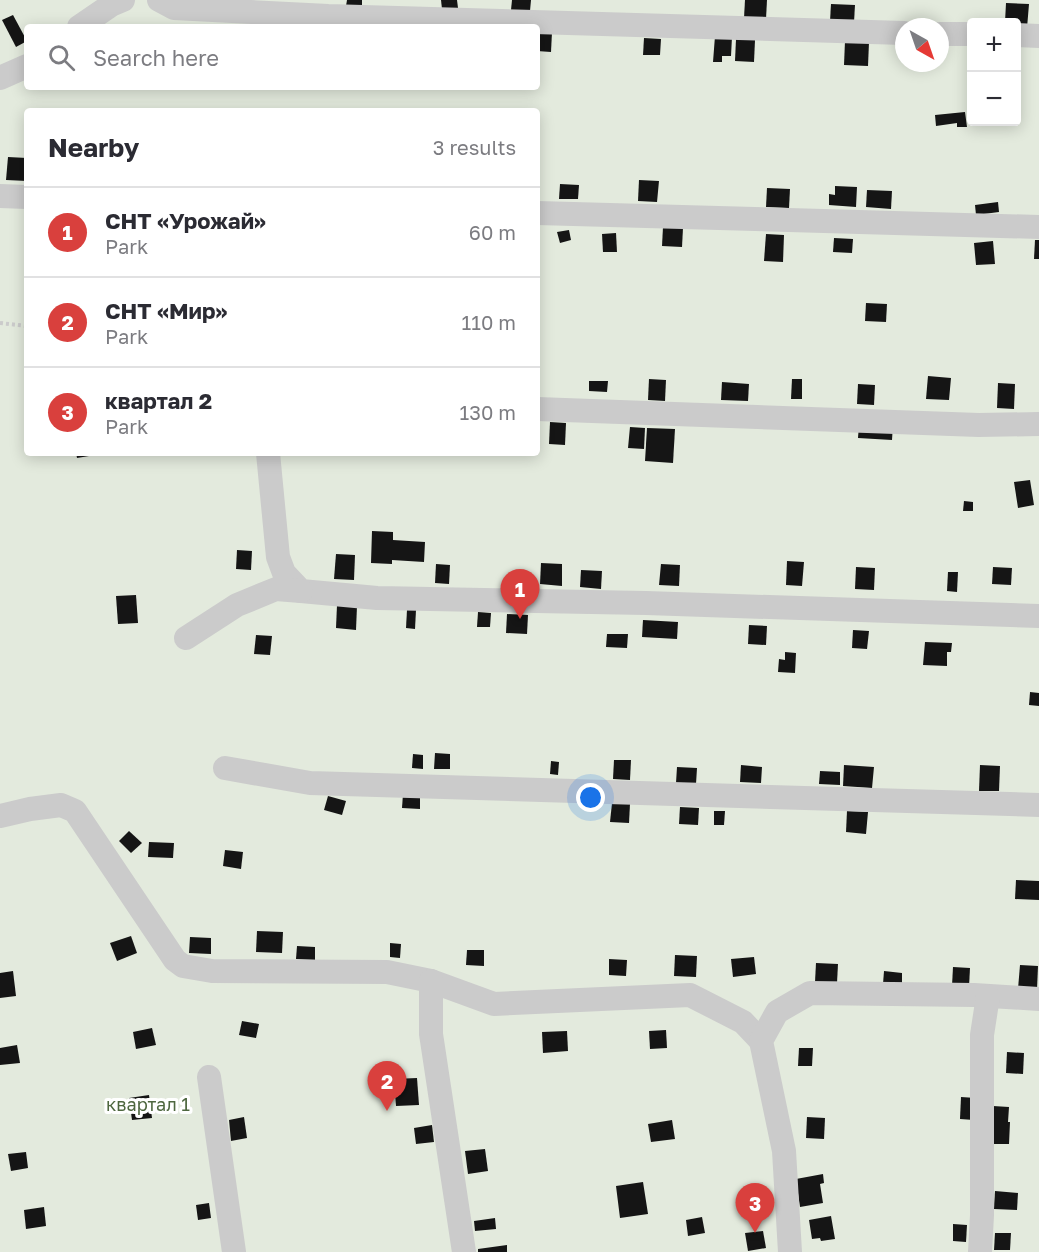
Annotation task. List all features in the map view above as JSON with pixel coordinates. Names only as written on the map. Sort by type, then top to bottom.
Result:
[{"type":"lane","points":[[83,24],[111,5],[123,0]]},
{"type":"lane","points":[[159,0],[174,8],[328,16],[895,33]]},
{"type":"lane","points":[[949,34],[967,34]]},
{"type":"lane","points":[[1021,35],[1039,36]]},
{"type":"lane","points":[[0,78],[24,67]]},
{"type":"lane","points":[[0,196],[24,197]]},
{"type":"lane","points":[[540,213],[1039,227]]},
{"type":"lane","points":[[540,409],[967,424],[1039,424]]},
{"type":"lane","points":[[268,456],[278,557],[284,573],[301,591]]},
{"type":"lane","points":[[186,638],[237,604],[276,589],[377,598],[1039,616]]},
{"type":"lane","points":[[225,768],[310,783],[1039,805]]},
{"type":"lane","points":[[0,816],[61,804],[75,811],[174,960],[183,966],[212,971],[387,972],[431,981],[494,1004],[690,995],[743,1022],[761,1041],[784,1151],[790,1252]]},
{"type":"lane","points":[[431,981],[431,1034],[464,1252]]},
{"type":"lane","points":[[761,1041],[777,1012],[810,993],[1039,999]]},
{"type":"lane","points":[[980,1252],[982,1035],[988,996]]},
{"type":"lane","points":[[209,1077],[234,1252]]},
{"type":"path","points":[[0,323],[24,326]]},
{"type":"green space","name":"квартал 1","points":[[0,0],[1039,0],[1039,1252],[0,1252]]},
{"type":"building","points":[[347,0],[362,0],[362,6],[346,6]]},
{"type":"building","points":[[441,0],[457,0],[458,8],[442,9]]},
{"type":"building","points":[[512,0],[531,0],[530,11],[511,10]]},
{"type":"building","points":[[745,0],[767,0],[766,19],[744,18]]},
{"type":"building","points":[[1006,3],[1029,4],[1027,28],[1021,27],[1021,18],[1005,18]]},
{"type":"building","points":[[831,4],[855,5],[854,22],[830,21]]},
{"type":"building","points":[[13,15],[24,35],[24,43],[16,47],[2,20]]},
{"type":"building","points":[[540,31],[552,32],[551,52],[540,51]]},
{"type":"building","points":[[715,36],[732,37],[731,56],[722,56],[722,62],[713,62]]},
{"type":"building","points":[[644,38],[661,39],[660,55],[643,55]]},
{"type":"building","points":[[736,39],[755,40],[754,62],[735,61]]},
{"type":"building","points":[[845,41],[869,42],[868,66],[844,65]]},
{"type":"building","points":[[965,112],[967,127],[957,127],[957,123],[936,126],[935,115]]},
{"type":"building","points":[[8,157],[24,158],[24,181],[6,180]]},
{"type":"building","points":[[639,180],[659,181],[657,202],[638,201]]},
{"type":"building","points":[[560,184],[579,185],[578,199],[559,199]]},
{"type":"building","points":[[835,186],[857,187],[856,207],[829,205],[829,194],[835,195]]},
{"type":"building","points":[[767,188],[790,189],[789,208],[766,207]]},
{"type":"building","points":[[867,190],[892,191],[891,209],[866,207]]},
{"type":"building","points":[[998,202],[999,212],[976,215],[975,205]]},
{"type":"building","points":[[663,227],[683,228],[682,247],[662,246]]},
{"type":"building","points":[[569,230],[571,240],[560,243],[557,232]]},
{"type":"building","points":[[616,233],[617,252],[603,252],[602,234]]},
{"type":"building","points":[[766,234],[784,235],[783,262],[764,261]]},
{"type":"building","points":[[834,238],[853,239],[852,253],[833,252]]},
{"type":"building","points":[[1035,240],[1039,240],[1039,259],[1034,259]]},
{"type":"building","points":[[993,241],[995,264],[976,265],[974,243]]},
{"type":"building","points":[[866,303],[887,304],[886,322],[865,321]]},
{"type":"building","points":[[928,376],[951,378],[949,400],[926,399]]},
{"type":"building","points":[[649,379],[666,380],[665,401],[648,400]]},
{"type":"building","points":[[792,379],[802,379],[802,399],[791,399]]},
{"type":"building","points":[[589,381],[608,381],[607,392],[589,391]]},
{"type":"building","points":[[722,382],[749,384],[748,401],[721,400]]},
{"type":"building","points":[[998,383],[1015,384],[1014,409],[997,408]]},
{"type":"building","points":[[858,384],[875,385],[874,405],[857,404]]},
{"type":"building","points":[[550,422],[566,423],[565,445],[549,444]]},
{"type":"building","points":[[859,424],[893,425],[892,440],[858,438]]},
{"type":"building","points":[[630,427],[645,428],[644,449],[628,448]]},
{"type":"building","points":[[647,428],[675,429],[673,463],[645,461]]},
{"type":"building","points":[[1030,480],[1034,505],[1018,508],[1014,482]]},
{"type":"building","points":[[964,501],[973,502],[973,511],[963,511]]},
{"type":"building","points":[[372,531],[393,532],[393,540],[425,542],[424,562],[392,560],[392,564],[371,563]]},
{"type":"building","points":[[237,550],[252,551],[251,570],[236,569]]},
{"type":"building","points":[[336,554],[355,555],[354,580],[334,579]]},
{"type":"building","points":[[787,561],[804,562],[802,586],[786,585]]},
{"type":"building","points":[[541,563],[562,564],[562,586],[540,584]]},
{"type":"building","points":[[436,564],[450,565],[449,584],[435,583]]},
{"type":"building","points":[[661,564],[680,565],[679,586],[659,585]]},
{"type":"building","points":[[856,567],[875,568],[874,590],[855,589]]},
{"type":"building","points":[[993,567],[1012,568],[1011,585],[992,584]]},
{"type":"building","points":[[581,570],[602,571],[601,589],[580,587]]},
{"type":"building","points":[[948,572],[958,572],[957,592],[947,591]]},
{"type":"building","points":[[136,595],[138,623],[118,624],[116,596]]},
{"type":"building","points":[[337,605],[357,606],[356,630],[336,628]]},
{"type":"building","points":[[407,610],[416,610],[415,629],[406,628]]},
{"type":"building","points":[[478,612],[491,613],[490,627],[477,627]]},
{"type":"building","points":[[507,614],[528,615],[527,634],[506,633]]},
{"type":"building","points":[[643,620],[678,622],[677,639],[642,637]]},
{"type":"building","points":[[749,625],[767,626],[766,645],[748,644]]},
{"type":"building","points":[[853,630],[869,631],[867,649],[852,648]]},
{"type":"building","points":[[607,634],[628,634],[627,648],[606,647]]},
{"type":"building","points":[[256,635],[272,636],[270,655],[254,654]]},
{"type":"building","points":[[925,642],[952,643],[951,652],[947,652],[947,666],[923,665]]},
{"type":"building","points":[[785,652],[796,653],[795,673],[778,672],[779,659],[785,660]]},
{"type":"building","points":[[1030,692],[1039,693],[1039,706],[1029,705]]},
{"type":"building","points":[[435,753],[450,754],[450,769],[434,769]]},
{"type":"building","points":[[413,754],[423,755],[423,769],[412,768]]},
{"type":"building","points":[[614,760],[631,760],[630,780],[613,779]]},
{"type":"building","points":[[551,761],[559,762],[558,775],[550,774]]},
{"type":"building","points":[[741,765],[762,767],[761,783],[740,782]]},
{"type":"building","points":[[844,765],[874,767],[872,788],[843,786]]},
{"type":"building","points":[[980,765],[1000,766],[999,791],[979,791]]},
{"type":"building","points":[[677,767],[697,768],[696,784],[676,783]]},
{"type":"building","points":[[820,771],[840,772],[840,785],[819,784]]},
{"type":"building","points":[[403,794],[420,795],[420,809],[402,808]]},
{"type":"building","points":[[328,796],[346,801],[342,815],[324,810]]},
{"type":"building","points":[[612,803],[630,804],[629,823],[610,822]]},
{"type":"building","points":[[680,807],[699,808],[698,825],[679,824]]},
{"type":"building","points":[[714,811],[725,811],[724,825],[714,825]]},
{"type":"building","points":[[847,811],[868,812],[866,834],[846,832]]},
{"type":"building","points":[[129,831],[142,843],[131,853],[119,841]]},
{"type":"building","points":[[149,842],[174,843],[173,858],[148,857]]},
{"type":"building","points":[[225,850],[243,852],[241,869],[223,866]]},
{"type":"building","points":[[1016,880],[1039,881],[1039,900],[1015,899]]},
{"type":"building","points":[[257,931],[283,932],[282,953],[256,952]]},
{"type":"building","points":[[131,936],[137,953],[117,961],[110,943]]},
{"type":"building","points":[[190,937],[211,938],[211,954],[189,953]]},
{"type":"building","points":[[390,943],[401,944],[400,958],[390,957]]},
{"type":"building","points":[[297,946],[315,947],[315,960],[296,959]]},
{"type":"building","points":[[467,950],[484,950],[484,966],[466,965]]},
{"type":"building","points":[[675,955],[697,956],[696,977],[674,976]]},
{"type":"building","points":[[754,957],[756,974],[733,977],[731,959]]},
{"type":"building","points":[[609,959],[627,960],[626,976],[609,975]]},
{"type":"building","points":[[816,963],[838,964],[837,983],[815,982]]},
{"type":"building","points":[[1020,965],[1038,966],[1037,990],[1018,989]]},
{"type":"building","points":[[953,967],[970,968],[969,987],[952,986]]},
{"type":"building","points":[[13,971],[16,996],[0,998],[0,973]]},
{"type":"building","points":[[884,971],[902,973],[902,985],[883,984]]},
{"type":"building","points":[[242,1021],[259,1024],[256,1038],[239,1035]]},
{"type":"building","points":[[152,1028],[156,1045],[136,1049],[133,1032]]},
{"type":"building","points":[[666,1030],[667,1048],[650,1049],[649,1031]]},
{"type":"building","points":[[567,1031],[568,1051],[543,1053],[542,1032]]},
{"type":"building","points":[[17,1045],[20,1063],[0,1065],[0,1048]]},
{"type":"building","points":[[799,1048],[813,1048],[812,1066],[798,1066]]},
{"type":"building","points":[[1007,1052],[1024,1053],[1023,1074],[1006,1073]]},
{"type":"building","points":[[417,1078],[419,1105],[396,1106],[394,1079]]},
{"type":"building","points":[[149,1095],[152,1118],[132,1120],[129,1098]]},
{"type":"building","points":[[961,1097],[976,1098],[974,1120],[960,1119]]},
{"type":"building","points":[[993,1106],[1009,1107],[1009,1144],[991,1144]]},
{"type":"building","points":[[244,1117],[247,1138],[231,1141],[229,1120]]},
{"type":"building","points":[[807,1117],[825,1118],[824,1139],[806,1138]]},
{"type":"building","points":[[672,1120],[675,1139],[651,1142],[648,1124]]},
{"type":"building","points":[[432,1125],[434,1142],[416,1144],[414,1128]]},
{"type":"building","points":[[485,1149],[488,1171],[468,1174],[465,1151]]},
{"type":"building","points":[[26,1152],[28,1168],[11,1171],[8,1154]]},
{"type":"building","points":[[823,1174],[824,1183],[820,1184],[823,1203],[800,1207],[796,1179]]},
{"type":"building","points":[[643,1182],[648,1214],[620,1218],[616,1186]]},
{"type":"building","points":[[995,1191],[1018,1193],[1017,1210],[994,1209]]},
{"type":"building","points":[[209,1203],[211,1218],[198,1220],[196,1205]]},
{"type":"building","points":[[44,1207],[46,1226],[26,1229],[24,1210]]},
{"type":"building","points":[[831,1216],[835,1239],[821,1241],[820,1238],[812,1239],[809,1220]]},
{"type":"building","points":[[702,1217],[705,1233],[688,1236],[686,1220]]},
{"type":"building","points":[[495,1218],[496,1229],[475,1231],[474,1221]]},
{"type":"building","points":[[953,1224],[967,1225],[966,1242],[953,1241]]},
{"type":"building","points":[[763,1231],[766,1248],[748,1251],[745,1233]]},
{"type":"building","points":[[995,1233],[1011,1233],[1010,1250],[994,1250]]},
{"type":"building","points":[[507,1245],[507,1252],[478,1252],[478,1249]]},
{"type":"place","name":"СНТ «Урожай»","points":[[520,619]]},
{"type":"place","name":"СНТ «Мир»","points":[[387,1111]]},
{"type":"place","name":"квартал 2","points":[[755,1233]]}]
